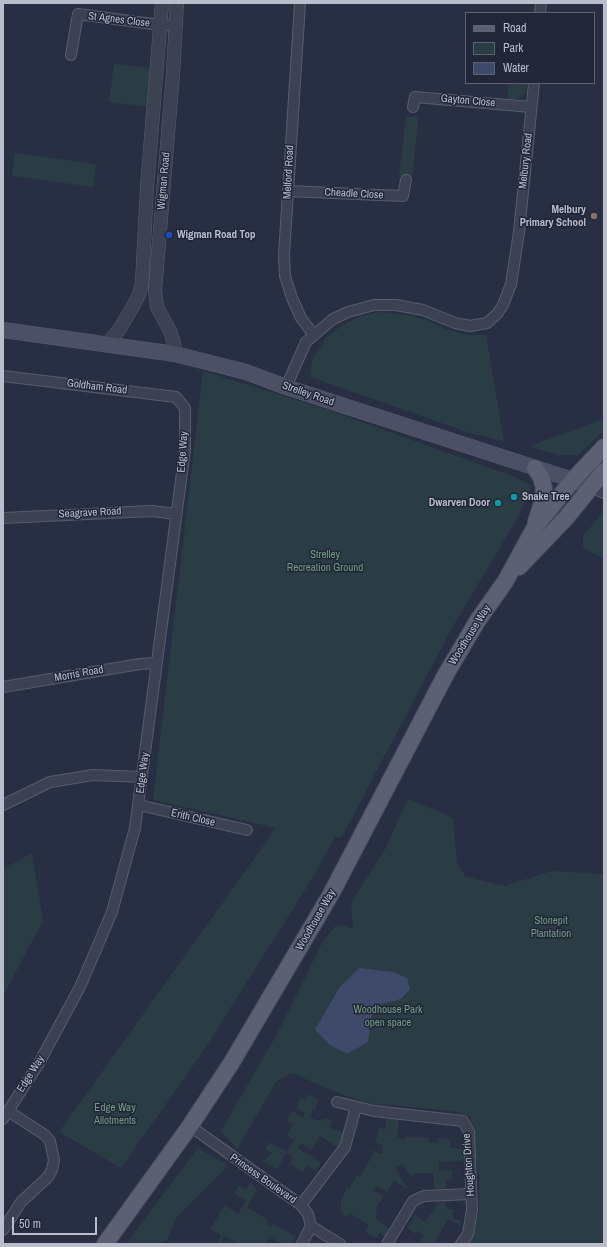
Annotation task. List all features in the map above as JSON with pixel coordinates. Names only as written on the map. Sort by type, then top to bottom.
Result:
[{"type":"main road","name":"Strelley Road","points":[[3,330],[175,354],[246,372],[286,387],[573,480],[597,490]]},
{"type":"main road","name":"Woodhouse Way","points":[[105,1244],[190,1126],[232,1062],[327,901],[446,674],[478,620],[504,582],[535,527],[573,480],[604,447]]},
{"type":"main road","points":[[535,468],[541,477],[544,488],[542,503],[535,527]]},
{"type":"main road","name":"Woodhouse Way","points":[[504,582],[566,518],[597,490],[604,471]]},
{"type":"street","name":"Wigman Road","points":[[107,344],[119,330],[136,302],[142,283],[147,187],[162,3]]},
{"type":"street","name":"Wigman Road","points":[[175,354],[172,337],[157,308],[155,291],[178,3]]},
{"type":"street","name":"Melford Road","points":[[300,3],[284,255],[285,276],[292,298],[301,318],[313,334]]},
{"type":"street","name":"St Agnes Close","points":[[71,55],[78,14],[160,25],[177,25]]},
{"type":"street","name":"Melbury Road","points":[[286,387],[306,342],[313,334],[333,319],[348,312],[374,305],[412,307],[455,323],[470,326],[487,323],[497,314],[503,305],[511,284],[519,232],[534,84]]},
{"type":"street","name":"Gayton Close","points":[[413,107],[415,97],[531,106]]},
{"type":"street","name":"Cheadle Close","points":[[288,190],[403,196],[406,180]]},
{"type":"street","name":"Goldham Road","points":[[3,376],[176,397],[185,408]]},
{"type":"street","name":"Edge Way","points":[[4,1117],[39,1063],[80,987],[112,912],[135,828],[185,450],[185,408]]},
{"type":"street","name":"Seagrave Road","points":[[3,518],[152,511],[176,514]]},
{"type":"street","name":"Morris Road","points":[[3,687],[140,664],[156,663]]},
{"type":"street","points":[[3,805],[50,782],[93,775],[142,777]]},
{"type":"street","name":"Erith Close","points":[[139,805],[247,830]]},
{"type":"street","name":"Houghton Drive","points":[[337,1102],[374,1111],[463,1121],[469,1132],[471,1216],[468,1234],[462,1244]]},
{"type":"street","points":[[301,1204],[345,1147],[356,1107]]},
{"type":"street","points":[[3,1230],[21,1202],[48,1177],[52,1170],[54,1160],[50,1142],[45,1135],[4,1117]]},
{"type":"street","name":"Princess Boulevard","points":[[190,1126],[301,1204],[308,1214],[311,1226]]},
{"type":"street","points":[[387,1244],[413,1201],[424,1196],[471,1194]]},
{"type":"street","points":[[302,1244],[311,1226],[340,1244]]},
{"type":"green space","points":[[114,64],[151,68],[149,107],[109,102]]},
{"type":"green space","points":[[509,84],[527,84],[526,92],[519,99],[507,99]]},
{"type":"green space","points":[[406,116],[419,117],[412,177],[399,176]]},
{"type":"green space","points":[[15,153],[96,164],[93,187],[12,176]]},
{"type":"green space","points":[[380,312],[413,316],[429,321],[448,330],[467,335],[486,335],[504,441],[473,434],[310,377],[312,360],[326,338],[342,325],[359,317]]},
{"type":"green space","name":"Strelley Recreation Ground","points":[[203,371],[323,408],[515,477],[532,486],[518,517],[452,628],[342,837],[335,837],[310,882],[204,1050],[121,1168],[59,1132],[276,828],[153,800]]},
{"type":"green space","points":[[604,419],[604,431],[578,455],[559,455],[531,447],[538,443]]},
{"type":"green space","points":[[604,511],[604,559],[583,548],[583,536]]},
{"type":"green space","points":[[408,799],[453,818],[457,863],[466,877],[505,886],[551,871],[604,874],[604,1244],[469,1244],[479,1212],[479,1177],[470,1117],[453,1111],[369,1103],[346,1096],[291,1073],[276,1082],[237,1149],[221,1131],[276,1036],[322,943],[336,925],[346,926],[353,929],[351,903],[385,849]]},
{"type":"green space","points":[[32,853],[43,921],[3,996],[3,869]]},
{"type":"green space","points":[[309,1094],[318,1100],[315,1110],[312,1109],[310,1118],[322,1121],[323,1118],[332,1120],[330,1128],[344,1132],[340,1144],[338,1146],[334,1145],[320,1136],[311,1150],[301,1143],[298,1148],[321,1163],[316,1172],[308,1165],[303,1172],[290,1164],[293,1157],[286,1153],[278,1168],[274,1168],[263,1162],[272,1153],[265,1149],[269,1142],[287,1152],[294,1140],[287,1136],[293,1123],[287,1121],[292,1111],[303,1117],[305,1113],[296,1108],[301,1097],[305,1100]]},
{"type":"green space","points":[[386,1118],[397,1119],[399,1122],[397,1138],[406,1139],[407,1136],[429,1138],[429,1142],[437,1143],[438,1138],[450,1139],[450,1148],[466,1149],[466,1157],[463,1161],[439,1162],[439,1171],[452,1170],[452,1180],[446,1180],[446,1189],[434,1188],[434,1173],[417,1173],[410,1176],[403,1164],[395,1168],[408,1189],[394,1181],[387,1192],[377,1186],[374,1191],[384,1196],[375,1210],[378,1212],[375,1218],[390,1229],[387,1239],[380,1233],[376,1238],[365,1232],[369,1225],[351,1214],[347,1217],[341,1213],[341,1200],[347,1188],[349,1189],[357,1175],[360,1177],[373,1154],[370,1150],[381,1154],[384,1146],[376,1142],[379,1128],[386,1129]]},
{"type":"green space","points":[[198,1148],[228,1166],[177,1217],[167,1240],[157,1244],[126,1244]]},
{"type":"green space","points":[[251,1182],[257,1189],[247,1208],[267,1219],[267,1223],[271,1226],[274,1224],[296,1237],[291,1244],[281,1244],[270,1236],[265,1244],[238,1244],[225,1236],[220,1244],[216,1244],[221,1235],[210,1229],[225,1205],[238,1214],[246,1201],[234,1193],[239,1185],[246,1189]]},
{"type":"green space","points":[[446,1201],[446,1209],[453,1209],[453,1219],[462,1220],[460,1225],[448,1219],[434,1244],[424,1242],[419,1244],[424,1235],[417,1231],[415,1234],[408,1227],[415,1215],[425,1222],[438,1204]]},
{"type":"water","points":[[359,968],[393,972],[407,978],[410,989],[401,999],[377,1005],[372,1014],[368,1042],[347,1054],[330,1045],[315,1030],[339,988]]},
{"type":"place","name":"Melbury Primary School","points":[[594,216]]},
{"type":"place","name":"Wigman Road Top","points":[[169,235]]},
{"type":"place","name":"Snake Tree","points":[[514,497]]},
{"type":"place","name":"Dwarven Door","points":[[498,503]]},
{"type":"park label","name":"Stonepit Plantation","points":[[551,927]]},
{"type":"park label","name":"Woodhouse Park open space","points":[[388,1016]]},
{"type":"park label","name":"Edge Way Allotments","points":[[115,1114]]}]
